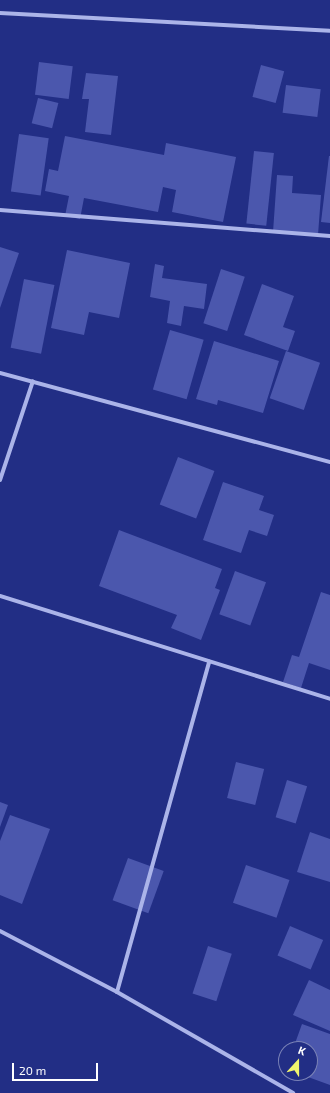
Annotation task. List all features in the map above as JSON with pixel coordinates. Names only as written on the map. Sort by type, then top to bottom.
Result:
[{"type":"street","points":[[0,13],[330,31]]},
{"type":"street","points":[[0,210],[330,236]]},
{"type":"street","points":[[0,373],[330,462]]},
{"type":"street","points":[[0,480],[33,381]]},
{"type":"street","points":[[0,596],[330,699]]},
{"type":"street","points":[[117,992],[209,662]]},
{"type":"street","points":[[0,931],[117,992],[293,1093]]},
{"type":"building","points":[[39,62],[73,66],[69,99],[35,95]]},
{"type":"building","points":[[261,65],[284,71],[276,103],[252,97]]},
{"type":"building","points":[[86,73],[118,76],[111,135],[85,132],[89,99],[82,99]]},
{"type":"building","points":[[286,85],[321,89],[317,117],[283,113]]},
{"type":"building","points":[[38,98],[58,103],[52,128],[32,123]]},
{"type":"building","points":[[19,134],[49,138],[41,196],[11,191]]},
{"type":"building","points":[[65,136],[164,155],[166,143],[236,157],[223,222],[172,212],[176,190],[163,187],[158,212],[84,198],[80,219],[65,216],[69,196],[45,191],[49,169],[58,171]]},
{"type":"building","points":[[254,151],[274,153],[266,226],[246,224]]},
{"type":"building","points":[[330,156],[330,223],[321,222]]},
{"type":"building","points":[[277,175],[293,176],[292,193],[321,195],[318,235],[273,232]]},
{"type":"building","points":[[0,247],[19,253],[0,308]]},
{"type":"building","points":[[67,250],[130,263],[119,318],[89,312],[84,335],[51,328]]},
{"type":"building","points":[[155,264],[164,266],[162,278],[207,284],[204,309],[184,306],[181,326],[167,323],[170,301],[150,297]]},
{"type":"building","points":[[221,269],[245,277],[227,331],[203,323]]},
{"type":"building","points":[[24,279],[54,285],[41,354],[11,348]]},
{"type":"building","points":[[262,284],[294,296],[283,327],[295,331],[288,351],[244,335]]},
{"type":"building","points":[[170,330],[204,340],[187,399],[153,390]]},
{"type":"building","points":[[214,341],[279,361],[263,413],[218,400],[217,405],[196,399]]},
{"type":"building","points":[[286,351],[320,363],[304,410],[270,398]]},
{"type":"building","points":[[178,457],[214,471],[196,519],[160,505]]},
{"type":"building","points":[[223,482],[264,496],[259,510],[274,515],[267,536],[249,530],[241,553],[203,540]]},
{"type":"building","points":[[119,530],[222,569],[215,588],[220,590],[201,640],[171,628],[177,615],[99,586]]},
{"type":"building","points":[[235,571],[266,582],[250,626],[219,614]]},
{"type":"building","points":[[321,592],[330,595],[330,670],[309,663],[301,688],[283,682],[292,655],[299,657]]},
{"type":"building","points":[[236,762],[264,769],[255,805],[227,798]]},
{"type":"building","points":[[287,780],[307,786],[296,823],[276,817]]},
{"type":"building","points":[[0,802],[8,805],[0,827]]},
{"type":"building","points":[[10,815],[50,829],[22,904],[0,895],[0,841]]},
{"type":"building","points":[[310,832],[330,839],[330,882],[297,872]]},
{"type":"building","points":[[128,858],[164,871],[148,913],[113,900]]},
{"type":"building","points":[[246,865],[289,880],[276,918],[233,903]]},
{"type":"building","points":[[290,926],[323,940],[311,970],[277,955]]},
{"type":"building","points":[[208,946],[232,954],[216,1001],[193,994]]},
{"type":"building","points":[[309,980],[330,990],[330,1031],[293,1015]]},
{"type":"building","points":[[302,1024],[330,1034],[330,1085],[318,1081],[318,1041],[296,1041]]}]
